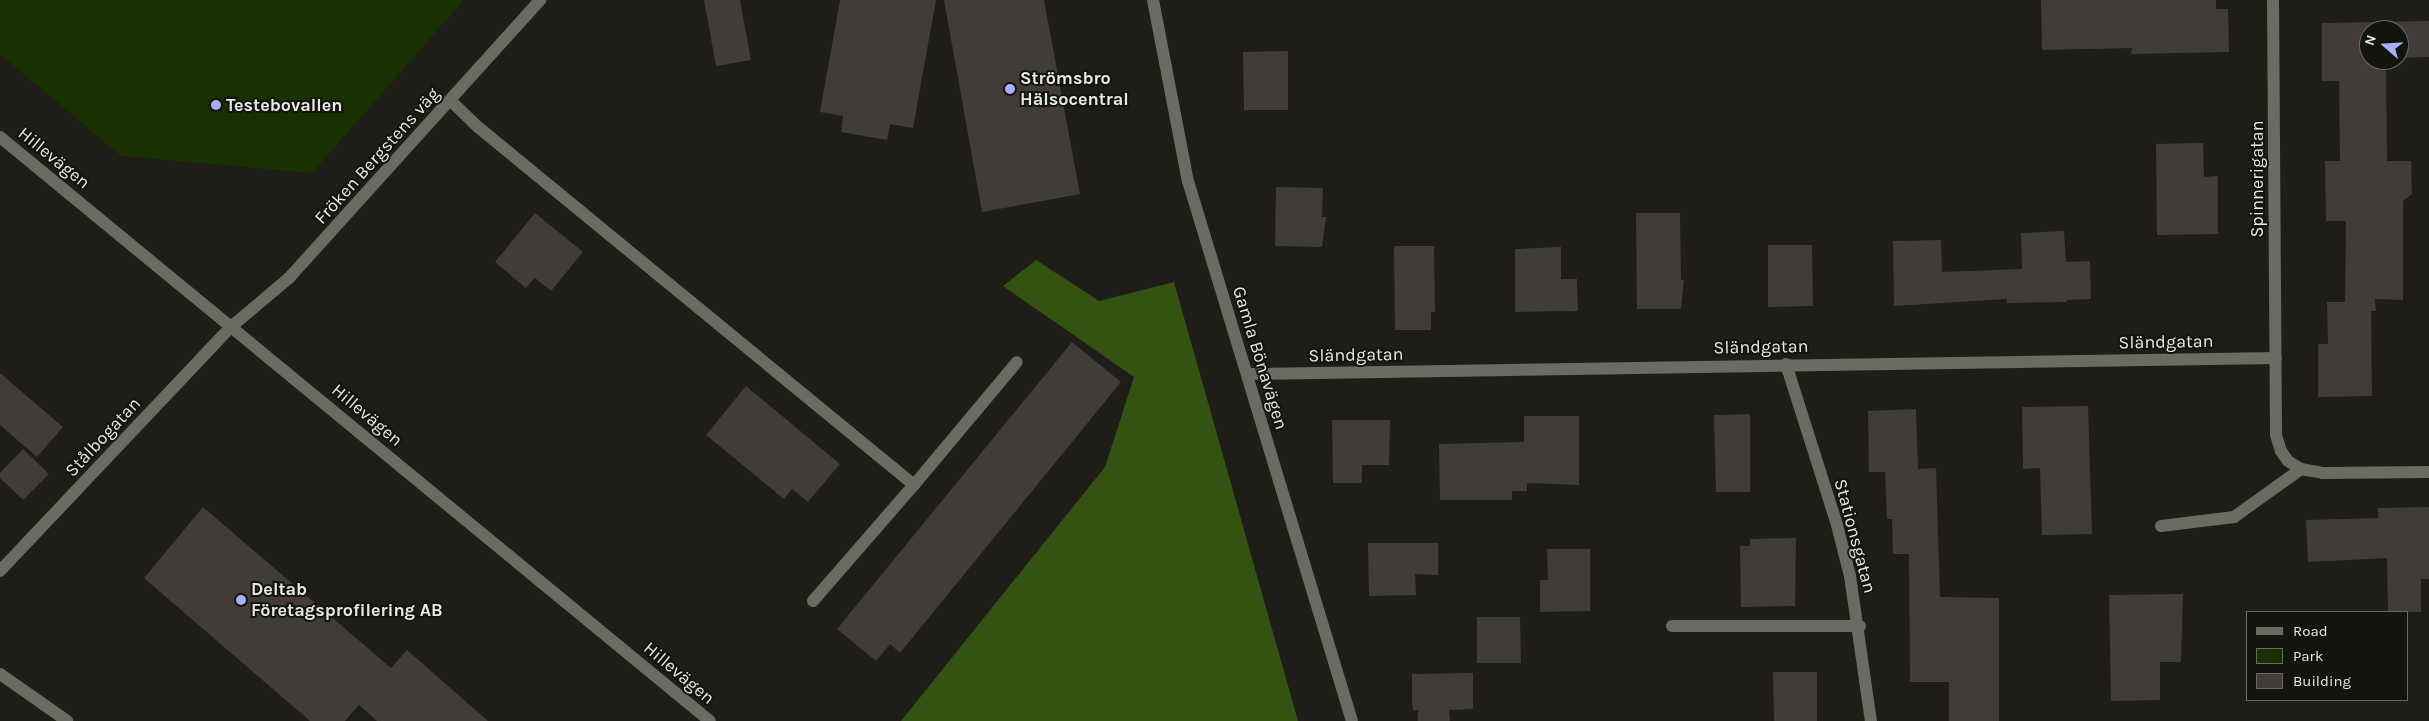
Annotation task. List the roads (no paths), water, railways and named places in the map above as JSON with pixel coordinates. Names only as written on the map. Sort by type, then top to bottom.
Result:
[{"type":"street","name":"Fröken Bergstens väg","points":[[232,326],[289,278],[451,101],[540,0]]},
{"type":"street","name":"Gamla Bönavägen","points":[[1153,0],[1188,181],[1352,721]]},
{"type":"street","name":"Spinnerigatan","points":[[2273,0],[2276,435],[2288,461],[2301,469]]},
{"type":"street","points":[[451,101],[478,127],[914,486]]},
{"type":"street","name":"Hillevägen","points":[[0,137],[710,721]]},
{"type":"street","name":"Stålbogatan","points":[[0,571],[232,326]]},
{"type":"street","name":"Sländgatan","points":[[1248,374],[1786,364],[2276,358]]},
{"type":"street","points":[[813,601],[914,486],[1017,362]]},
{"type":"street","name":"Stationsgatan","points":[[1786,364],[1837,525],[1860,626],[1871,721]]},
{"type":"street","points":[[2161,526],[2234,517],[2301,469],[2323,473],[2429,472]]},
{"type":"street","points":[[1672,626],[1860,626]]},
{"type":"street","points":[[0,674],[67,721]]},
{"type":"place","name":"Strömsbro Hälsocentral","points":[[1010,89]]},
{"type":"place","name":"Testebovallen","points":[[216,105]]},
{"type":"place","name":"Deltab Företagsprofilering AB","points":[[241,600]]}]
